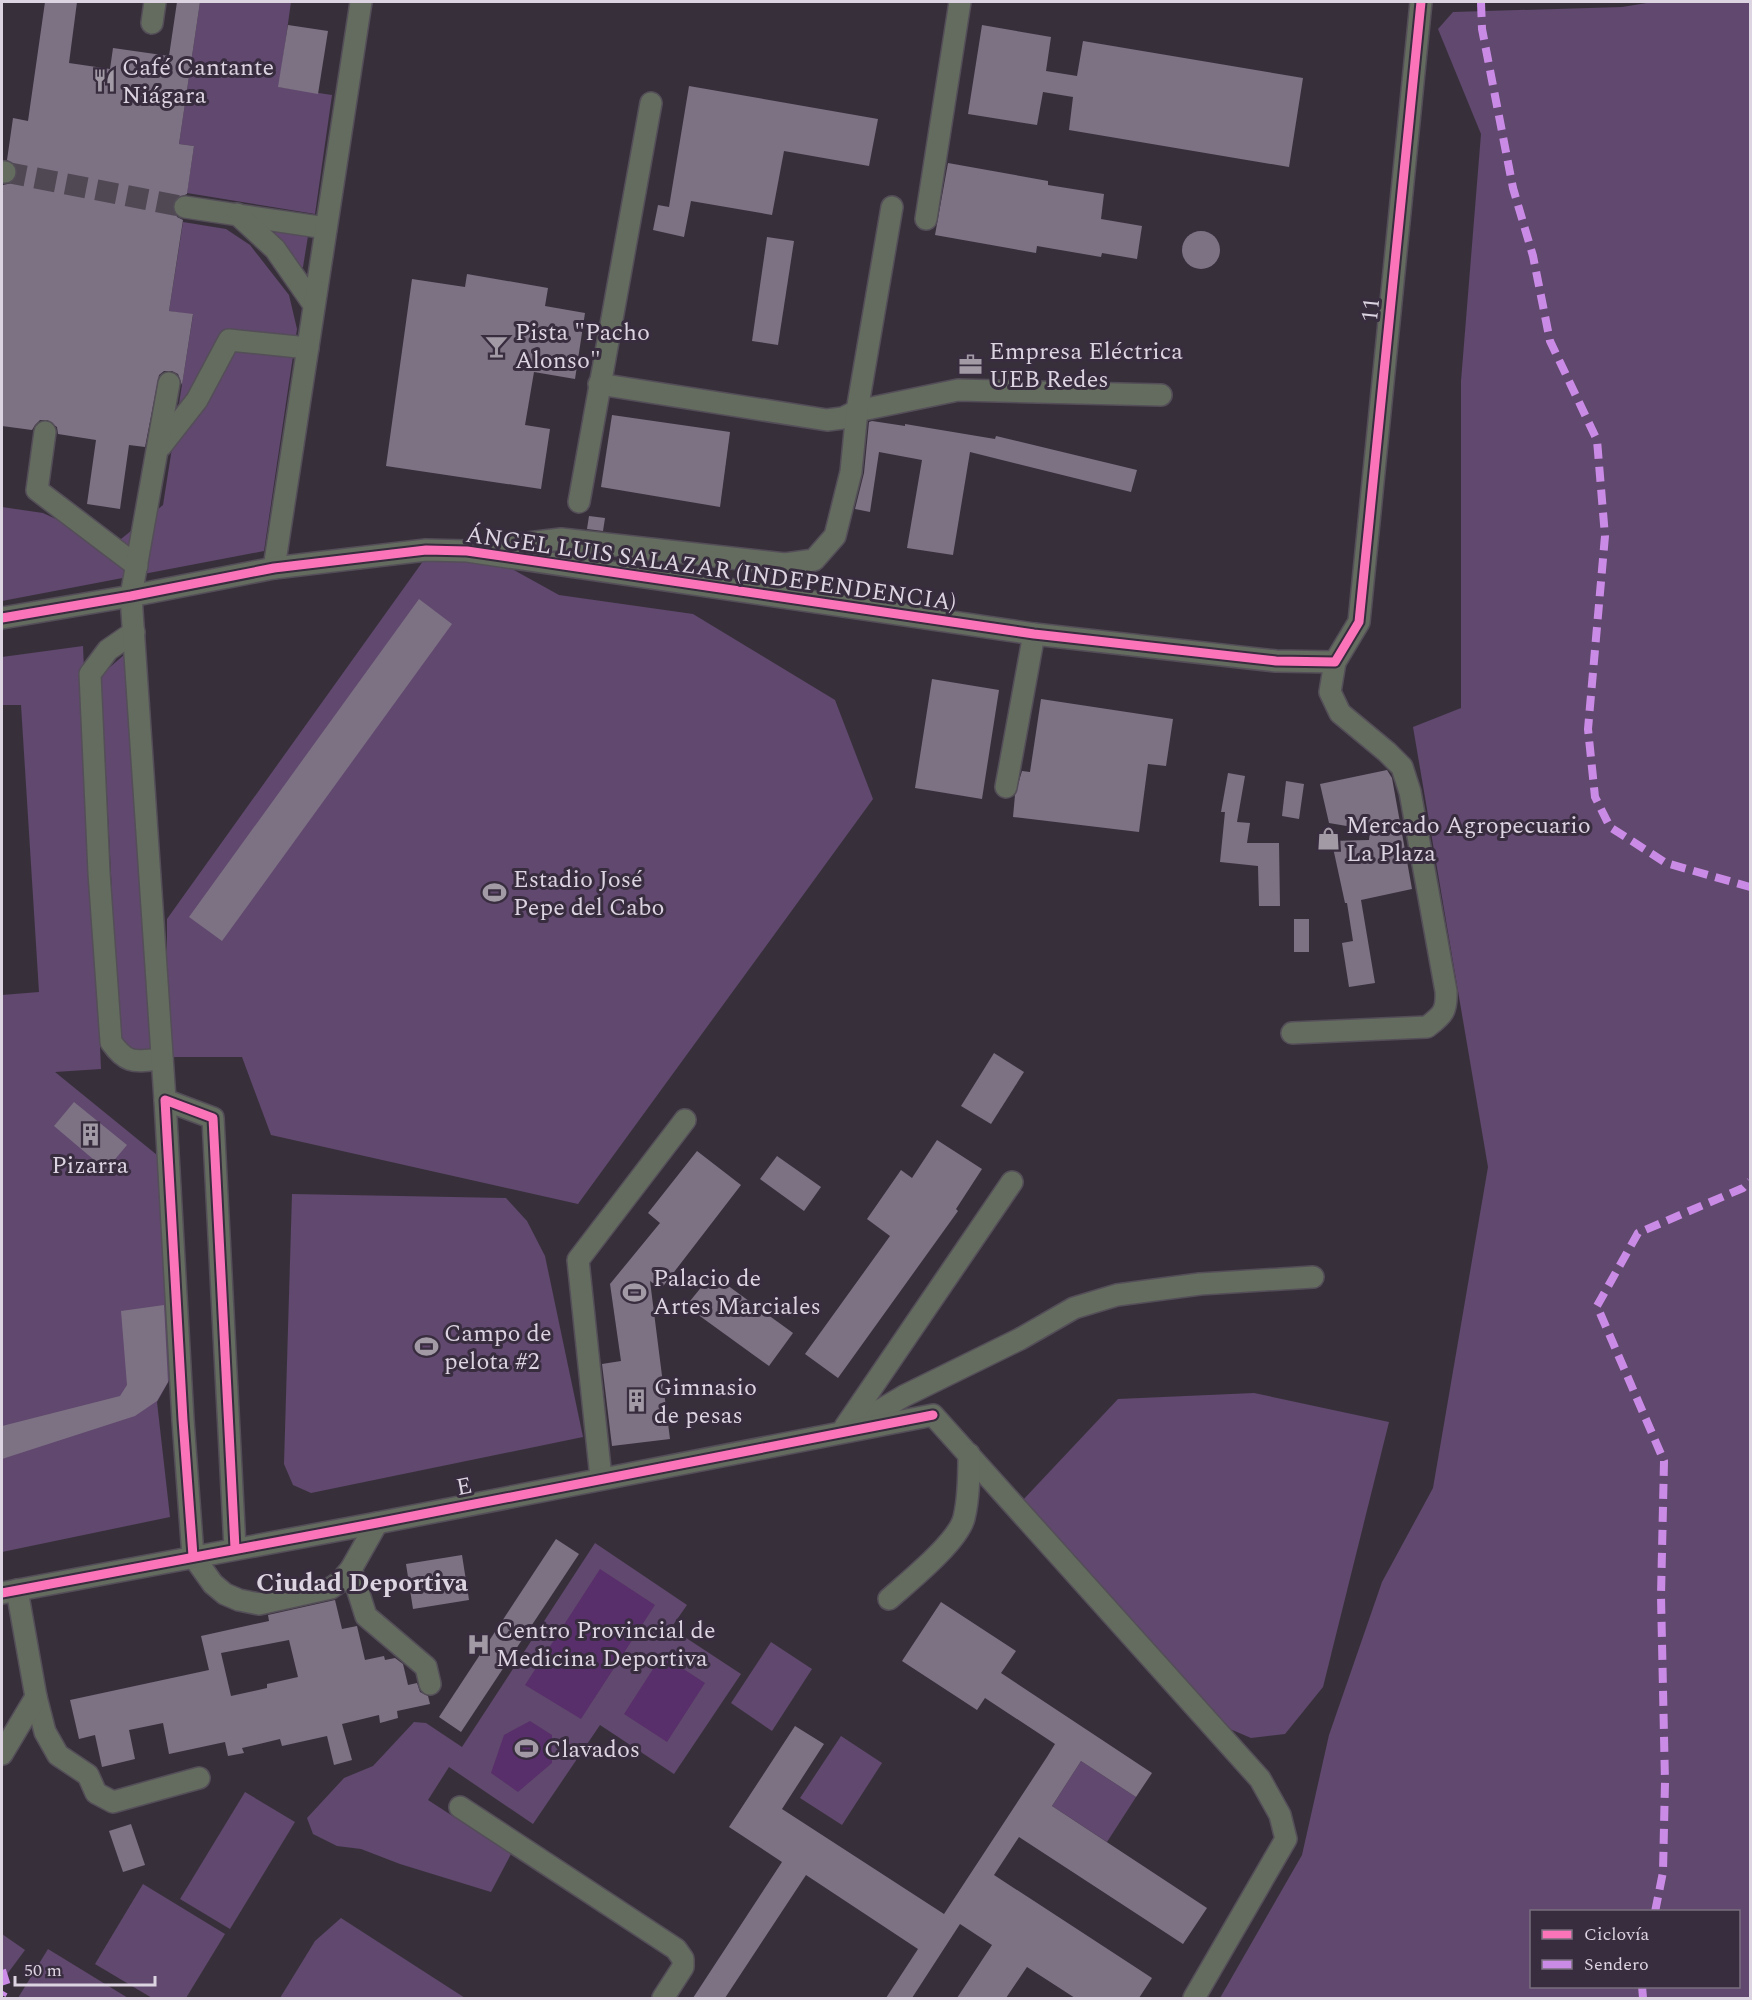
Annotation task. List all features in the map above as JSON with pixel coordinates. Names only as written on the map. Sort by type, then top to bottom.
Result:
[{"type":"street","points":[[152,23],[155,2]]},
{"type":"street","points":[[274,568],[361,2]]},
{"type":"street","points":[[926,219],[960,2]]},
{"type":"street","name":"11","points":[[1335,662],[1359,622],[1421,2]]},
{"type":"street","points":[[579,502],[651,103]]},
{"type":"street","points":[[185,207],[326,228]]},
{"type":"street","points":[[467,550],[561,539],[785,564],[814,560],[835,536],[850,472],[857,411],[892,207]]},
{"type":"street","points":[[237,214],[275,249],[314,305]]},
{"type":"street","points":[[158,449],[197,400],[229,340],[308,348]]},
{"type":"street","points":[[169,383],[131,596],[193,1556],[213,1584],[225,1594],[239,1600],[259,1604],[332,1588],[351,1569],[377,1523]]},
{"type":"street","points":[[599,384],[827,420],[843,418],[857,411],[958,390],[1161,395]]},
{"type":"street","points":[[45,432],[37,490],[137,566]]},
{"type":"street","name":"ÁNGEL LUIS SALAZAR (INDEPENDENCIA)","points":[[2,618],[274,568],[426,550],[467,550],[1275,669],[1335,662]]},
{"type":"street","points":[[134,632],[108,650],[90,674],[100,895],[111,1042],[121,1056],[134,1061],[162,1059]]},
{"type":"street","points":[[1006,788],[1034,634]]},
{"type":"street","points":[[1292,1033],[1426,1027],[1439,1018],[1447,1006],[1410,792],[1402,767],[1340,713],[1330,692],[1335,662]]},
{"type":"street","points":[[165,1100],[213,1119],[235,1548]]},
{"type":"street","points":[[601,1478],[578,1260],[684,1120]]},
{"type":"street","points":[[841,1432],[1012,1182]]},
{"type":"street","points":[[841,1432],[904,1396],[1020,1339],[1074,1308],[1117,1295],[1200,1284],[1313,1277]]},
{"type":"street","name":"E","points":[[9,1591],[377,1523],[933,1415],[969,1454]]},
{"type":"street","points":[[889,1599],[950,1542],[964,1520],[969,1478],[969,1454]]},
{"type":"street","points":[[969,1454],[1260,1779],[1280,1815],[1286,1839],[1194,1998]]},
{"type":"street","points":[[351,1569],[366,1616],[426,1667],[430,1684]]},
{"type":"street","points":[[9,1591],[45,1732],[58,1755],[88,1774],[96,1793],[113,1802],[199,1778]]},
{"type":"street","points":[[4,1741],[36,1697]]},
{"type":"street","points":[[460,1807],[676,1949],[684,1959],[683,1967],[663,1998]]},
{"type":"shaded area","points":[[200,2],[291,2],[279,87],[332,95],[315,214],[187,193],[194,146],[179,144]]},
{"type":"shaded area","points":[[1653,2],[1750,2],[1750,1998],[1220,1998],[1302,1855],[1329,1735],[1382,1582],[1433,1488],[1488,1167],[1413,727],[1461,708],[1461,381],[1481,134],[1438,29],[1453,12],[1622,7]]},
{"type":"shaded area","points":[[183,222],[226,229],[250,245],[289,295],[297,329],[264,551],[2,601],[2,507],[43,513],[88,534],[121,539],[163,505],[193,315],[169,311]]},
{"type":"shaded area","points":[[280,230],[308,236],[303,267],[299,269],[274,233]]},
{"type":"shaded area","name":"Estadio José Pepe del Cabo","points":[[426,557],[503,564],[559,595],[693,614],[835,700],[873,799],[578,1204],[271,1135],[242,1057],[167,1057],[167,919]]},
{"type":"shaded area","points":[[83,646],[101,1069],[55,1072],[157,1155],[171,1377],[157,1402],[170,1517],[2,1552],[2,995],[39,992],[21,705],[2,705],[2,657]]},
{"type":"shaded area","points":[[125,654],[153,1050],[133,1051],[119,1034],[101,675]]},
{"type":"shaded area","name":"Campo de pelota #2","points":[[292,1194],[506,1198],[527,1221],[545,1256],[583,1437],[311,1493],[293,1485],[284,1464]]},
{"type":"shaded area","points":[[1254,1393],[1389,1422],[1323,1687],[1285,1734],[1251,1738],[1230,1729],[1209,1714],[1022,1501],[1118,1399]]},
{"type":"shaded area","points":[[595,1543],[687,1605],[671,1628],[741,1674],[674,1774],[600,1725],[533,1824],[449,1767],[428,1800],[511,1854],[491,1892],[400,1864],[361,1849],[337,1846],[313,1834],[307,1818],[344,1778],[373,1766],[414,1722],[426,1723],[462,1747]]},
{"type":"shaded area","points":[[600,1569],[655,1605],[581,1719],[525,1685]]},
{"type":"shaded area","points":[[771,1642],[812,1669],[772,1731],[731,1703]]},
{"type":"shaded area","points":[[662,1655],[705,1683],[667,1742],[624,1714]]},
{"type":"shaded area","name":"Clavados","points":[[530,1721],[552,1735],[552,1763],[518,1792],[491,1773],[504,1735]]},
{"type":"shaded area","points":[[841,1736],[882,1763],[842,1825],[800,1798]]},
{"type":"shaded area","points":[[1081,1761],[1136,1797],[1107,1842],[1052,1806]]},
{"type":"shaded area","points":[[245,1792],[295,1822],[230,1929],[180,1899]]},
{"type":"shaded area","points":[[143,1884],[225,1934],[186,1998],[152,1998],[95,1964]]},
{"type":"shaded area","points":[[341,1918],[465,1998],[280,1998],[315,1941]]},
{"type":"shaded area","points":[[2,1934],[25,1950],[2,1981]]},
{"type":"shaded area","points":[[48,1949],[128,1998],[18,1998]]},
{"type":"building","points":[[45,2],[77,2],[69,63],[110,69],[113,48],[169,56],[177,2],[200,2],[179,144],[194,146],[187,194],[175,199],[172,206],[177,217],[183,220],[169,311],[193,314],[182,385],[178,374],[172,371],[164,371],[159,375],[145,447],[129,445],[120,509],[87,504],[96,440],[58,434],[57,427],[47,420],[40,420],[32,430],[2,426],[3,185],[12,183],[18,173],[16,165],[7,160],[13,118],[28,121]]},
{"type":"building","points":[[288,25],[328,31],[318,94],[278,87]]},
{"type":"building","points":[[982,25],[1051,37],[1046,71],[1077,76],[1083,41],[1303,78],[1289,167],[1069,130],[1073,97],[1043,92],[1037,125],[968,114]]},
{"type":"building","points":[[689,86],[878,119],[869,166],[784,151],[772,215],[691,201],[684,237],[653,230],[658,205],[669,207]]},
{"type":"building","points":[[948,163],[1048,181],[1048,185],[1104,194],[1101,219],[1142,226],[1137,259],[1102,253],[1101,257],[1037,246],[1036,253],[935,235]]},
{"type":"building","points":[[1201,231],[1214,237],[1220,250],[1214,263],[1201,269],[1188,263],[1182,250],[1188,237]]},
{"type":"building","points":[[767,237],[794,241],[778,345],[752,341]]},
{"type":"building","points":[[467,274],[548,288],[545,306],[585,313],[575,379],[534,372],[525,425],[550,429],[541,489],[386,466],[412,279],[465,287]]},
{"type":"building","points":[[612,415],[730,432],[720,507],[601,487]]},
{"type":"building","points":[[869,422],[905,426],[905,424],[995,439],[996,436],[1137,470],[1131,492],[970,452],[953,555],[907,548],[922,460],[879,452],[870,512],[855,509],[864,473]]},
{"type":"building","points":[[589,516],[605,518],[603,531],[587,529]]},
{"type":"building","points":[[419,599],[452,624],[222,941],[189,917]]},
{"type":"building","points":[[932,679],[999,690],[982,799],[915,788]]},
{"type":"building","points":[[1041,699],[1173,719],[1166,766],[1148,764],[1139,832],[1013,817],[1015,795],[1022,771],[1030,772]]},
{"type":"building","points":[[1387,770],[1392,778],[1412,889],[1361,900],[1375,983],[1349,987],[1342,943],[1353,941],[1347,903],[1345,903],[1332,841],[1369,840],[1370,830],[1329,823],[1320,784]]},
{"type":"building","points":[[1228,773],[1245,776],[1237,822],[1250,823],[1247,843],[1279,843],[1280,906],[1259,906],[1258,866],[1220,862],[1225,812],[1221,812]]},
{"type":"building","points":[[1286,781],[1304,784],[1299,819],[1282,816]]},
{"type":"building","points":[[1294,919],[1309,919],[1309,952],[1294,952]]},
{"type":"building","points":[[994,1053],[1024,1072],[991,1124],[961,1106]]},
{"type":"building","name":"Pizarra","points":[[74,1102],[127,1145],[106,1170],[54,1126]]},
{"type":"building","points":[[937,1140],[982,1169],[956,1209],[958,1211],[838,1378],[805,1354],[890,1236],[867,1219],[901,1170],[912,1178]]},
{"type":"building","points":[[697,1151],[741,1185],[661,1289],[650,1281],[670,1439],[612,1446],[602,1364],[621,1361],[610,1284],[660,1223],[648,1213]]},
{"type":"building","points":[[777,1156],[821,1187],[804,1211],[760,1179]]},
{"type":"building","points":[[712,1274],[793,1333],[769,1366],[686,1306]]},
{"type":"building","points":[[164,1305],[168,1382],[157,1401],[135,1416],[2,1459],[2,1426],[120,1396],[127,1385],[121,1311]]},
{"type":"building","points":[[556,1539],[579,1554],[461,1732],[439,1717]]},
{"type":"building","points":[[462,1555],[469,1600],[413,1609],[406,1564]]},
{"type":"building","points":[[335,1600],[342,1629],[357,1626],[365,1660],[384,1656],[385,1660],[395,1658],[403,1664],[408,1685],[417,1683],[420,1692],[428,1696],[430,1704],[397,1711],[398,1718],[380,1723],[379,1715],[342,1724],[352,1760],[334,1765],[327,1736],[282,1746],[280,1739],[242,1748],[244,1753],[228,1756],[225,1742],[169,1754],[163,1723],[129,1730],[135,1759],[102,1767],[95,1735],[79,1739],[70,1700],[209,1670],[201,1636],[269,1621],[268,1615]],"holes":[[[289,1640],[298,1677],[267,1684],[267,1688],[231,1696],[221,1653]]]},
{"type":"building","points":[[941,1602],[1016,1651],[1001,1673],[1152,1773],[1136,1797],[1081,1761],[1052,1806],[1207,1908],[1183,1944],[1019,1837],[994,1875],[1152,1978],[1139,1998],[1075,1998],[1027,1967],[1006,1998],[957,1998],[992,1945],[960,1924],[912,1998],[886,1998],[918,1949],[806,1875],[725,1998],[693,1998],[782,1862],[729,1827],[795,1726],[824,1744],[782,1809],[944,1914],[1047,1757],[1055,1744],[985,1698],[977,1710],[902,1661]]},
{"type":"building","points":[[131,1824],[145,1865],[123,1872],[109,1831]]},
{"type":"tunnel","points":[[5,172],[185,207]]},
{"type":"marked path","points":[[1481,2],[1482,29],[1513,188],[1533,256],[1550,341],[1597,440],[1605,536],[1588,729],[1595,797],[1610,827],[1666,863],[1750,887]]},
{"type":"marked path","points":[[1655,1910],[1663,1872],[1665,1782],[1661,1596],[1664,1461],[1597,1306],[1638,1233],[1743,1188],[1750,1181]]},
{"type":"marked path","points":[[2,1970],[7,1986],[2,1995]]},
{"type":"marked path","points":[[1642,1988],[1643,1998]]},
{"type":"cycle path","points":[[2,618],[274,568],[426,550],[467,551],[1034,634],[1276,661],[1335,662],[1359,622],[1421,2]]},
{"type":"cycle path","points":[[193,1556],[165,1100],[213,1118],[235,1548]]},
{"type":"cycle path","points":[[2,1593],[933,1415]]},
{"type":"place","name":"Café Cantante Niágara","points":[[104,81]]},
{"type":"place","name":"Pista \"Pacho Alonso\"","points":[[497,346]]},
{"type":"place","name":"Empresa Eléctrica UEB Redes","points":[[971,365]]},
{"type":"place","name":"Mercado Agropecuario La Plaza","points":[[1328,839]]},
{"type":"place","name":"Estadio José Pepe del Cabo","points":[[495,893]]},
{"type":"place","name":"Pizarra","points":[[90,1135]]},
{"type":"place","name":"Palacio de Artes Marciales","points":[[635,1292]]},
{"type":"place","name":"Campo de pelota #2","points":[[426,1347]]},
{"type":"place","name":"Gimnasio de pesas","points":[[636,1401]]},
{"type":"place","name":"Centro Provincial de Medicina Deportiva","points":[[478,1644]]},
{"type":"place","name":"Clavados","points":[[526,1749]]},
{"type":"district","name":"Ciudad Deportiva","points":[[362,1582]]}]
